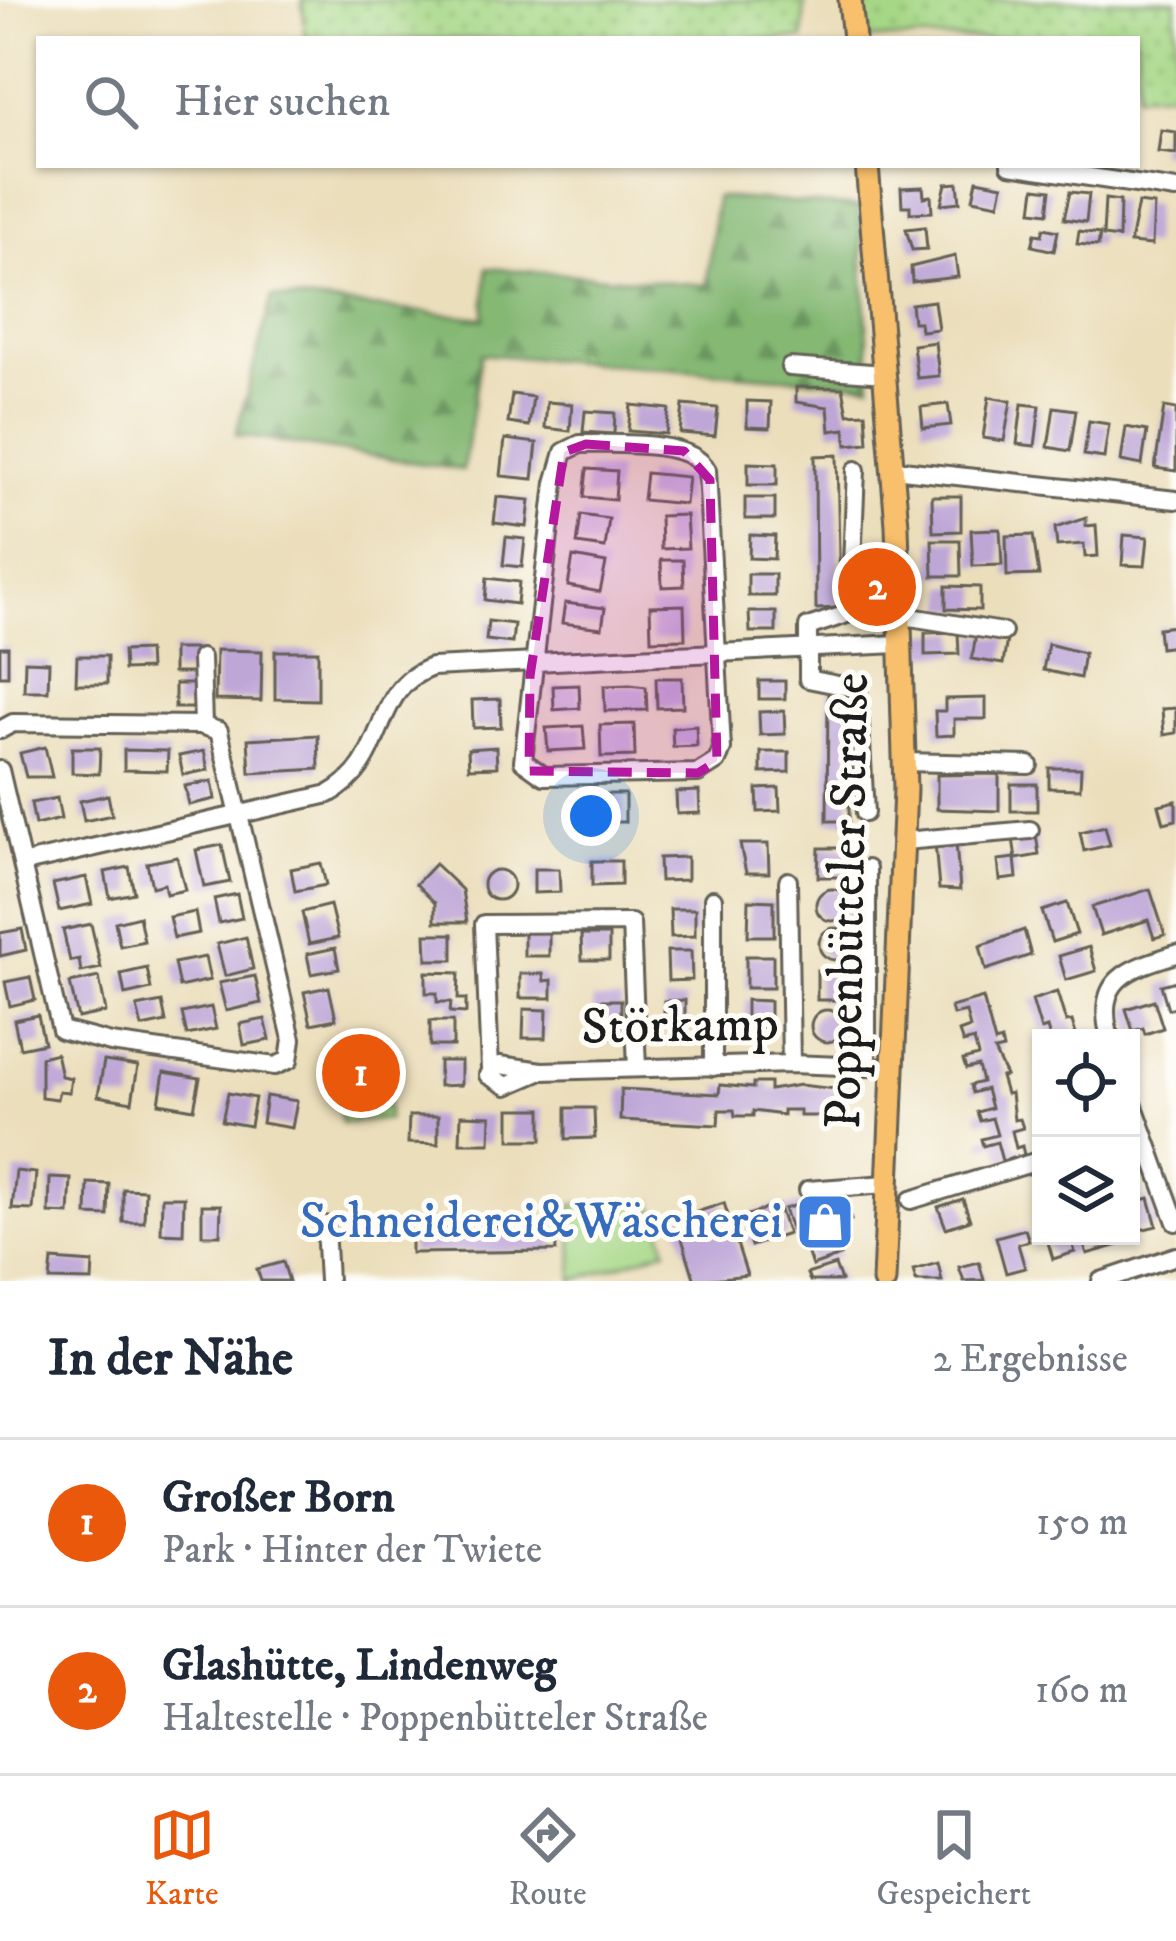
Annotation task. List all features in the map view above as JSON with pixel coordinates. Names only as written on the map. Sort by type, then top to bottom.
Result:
[{"type":"main road","points":[[850,0],[854,36]]},
{"type":"main road","name":"Poppenbütteler Straße","points":[[867,168],[893,469],[904,762],[884,1281]]},
{"type":"street","points":[[1030,168],[1176,190]]},
{"type":"street","points":[[790,367],[885,374]]},
{"type":"street","points":[[580,444],[684,452],[703,462],[710,480],[722,749],[717,761],[698,773],[544,776],[530,771],[522,749],[532,665],[556,475],[564,452],[580,444]]},
{"type":"street","points":[[893,469],[1176,500]]},
{"type":"street","points":[[856,470],[850,614],[815,621],[808,627],[808,679],[858,689],[865,813]]},
{"type":"street","points":[[898,615],[1003,632]]},
{"type":"street","points":[[26,862],[239,818],[329,794],[357,776],[398,689],[414,674],[440,666],[898,644]]},
{"type":"street","points":[[201,658],[203,726]]},
{"type":"street","points":[[0,730],[13,723],[203,726],[224,738],[292,1039],[293,1064],[275,1066],[66,1034],[55,1015],[26,862],[0,770]]},
{"type":"street","points":[[904,762],[1029,765]]},
{"type":"street","points":[[904,842],[1030,830]]},
{"type":"street","points":[[867,868],[867,1066]]},
{"type":"street","points":[[788,881],[790,1064]]},
{"type":"street","points":[[713,899],[713,1067]]},
{"type":"street","name":"Störkamp","points":[[637,1068],[631,922],[484,924],[489,1079],[502,1086],[542,1071],[790,1064],[892,1068]]},
{"type":"street","points":[[1108,1029],[1104,1007],[1114,982],[1130,970],[1176,954]]},
{"type":"street","points":[[1140,1137],[1176,1222]]},
{"type":"street","points":[[911,1201],[1032,1163]]},
{"type":"street","points":[[808,1190],[886,1184]]},
{"type":"street","points":[[325,1225],[328,1281]]},
{"type":"street","points":[[1101,1281],[1176,1256]]},
{"type":"highlighted area","points":[[586,444],[684,451],[710,480],[717,761],[698,773],[529,771],[530,676],[564,452]]},
{"type":"green space","points":[[302,0],[805,0],[803,36],[306,36]]},
{"type":"green space","points":[[863,0],[1176,0],[1176,92],[1140,95],[1140,36],[866,36]]},
{"type":"green space","points":[[716,197],[859,207],[871,384],[481,354],[463,470],[236,435],[272,297],[484,318],[487,268],[707,285]]},
{"type":"green space","points":[[354,1039],[386,1064],[388,1119],[342,1123],[332,1081]]},
{"type":"green space","points":[[652,1201],[667,1249],[573,1281],[572,1205]]},
{"type":"building","points":[[1161,130],[1176,132],[1176,154],[1158,152]]},
{"type":"building","points":[[977,180],[1003,185],[999,204],[973,199]]},
{"type":"building","points":[[958,183],[960,202],[941,204],[946,184]]},
{"type":"building","points":[[923,187],[924,197],[931,196],[932,212],[910,213],[910,206],[902,206],[901,188]]},
{"type":"building","points":[[1035,188],[1051,190],[1048,213],[1032,211]]},
{"type":"building","points":[[1070,192],[1089,194],[1086,222],[1064,219]]},
{"type":"building","points":[[1105,199],[1120,201],[1119,238],[1103,236]]},
{"type":"building","points":[[1138,203],[1154,205],[1152,245],[1130,243]]},
{"type":"building","points":[[925,227],[927,249],[912,250],[906,229]]},
{"type":"building","points":[[1044,228],[1058,231],[1054,251],[1032,246],[1035,234],[1042,235]]},
{"type":"building","points":[[1079,231],[1100,234],[1098,246],[1077,244]]},
{"type":"building","points":[[955,256],[958,277],[912,282],[911,267]]},
{"type":"building","points":[[934,301],[938,329],[921,331],[920,322],[913,322],[911,304]]},
{"type":"building","points":[[935,342],[939,376],[917,378],[913,345]]},
{"type":"building","points":[[796,387],[843,388],[848,414],[866,413],[868,443],[847,445],[845,429],[830,431],[828,407],[796,402]]},
{"type":"building","points":[[512,394],[533,397],[529,426],[508,423]]},
{"type":"building","points":[[989,397],[1011,401],[1004,441],[983,438]]},
{"type":"building","points":[[747,401],[771,402],[770,428],[747,427]]},
{"type":"building","points":[[547,402],[572,404],[570,431],[545,428]]},
{"type":"building","points":[[948,404],[951,425],[923,428],[921,407]]},
{"type":"building","points":[[1022,404],[1040,406],[1035,446],[1017,444]]},
{"type":"building","points":[[631,405],[669,409],[666,434],[628,431]]},
{"type":"building","points":[[683,405],[718,408],[715,436],[680,433]]},
{"type":"building","points":[[1054,407],[1076,410],[1070,451],[1048,447]]},
{"type":"building","points":[[1164,407],[1176,409],[1176,471],[1155,468]]},
{"type":"building","points":[[585,411],[615,413],[614,434],[583,432]]},
{"type":"building","points":[[1089,421],[1109,424],[1104,458],[1084,455]]},
{"type":"building","points":[[1126,427],[1147,431],[1142,465],[1121,461]]},
{"type":"building","points":[[505,439],[537,443],[533,479],[501,476]]},
{"type":"building","points":[[837,455],[840,608],[816,609],[815,456]]},
{"type":"building","points":[[748,463],[777,464],[777,485],[748,485]]},
{"type":"building","points":[[587,469],[617,471],[615,500],[584,497]]},
{"type":"building","points":[[646,473],[688,477],[685,504],[643,500]]},
{"type":"building","points":[[932,496],[961,496],[961,531],[933,532]]},
{"type":"building","points":[[497,497],[530,500],[527,527],[494,523]]},
{"type":"building","points":[[745,498],[775,498],[775,519],[745,519]]},
{"type":"building","points":[[581,515],[609,519],[605,548],[577,544]]},
{"type":"building","points":[[686,515],[688,548],[661,549],[660,516]]},
{"type":"building","points":[[1086,518],[1086,526],[1096,525],[1098,556],[1085,557],[1084,544],[1057,546],[1055,528]]},
{"type":"building","points":[[1000,529],[1002,565],[973,566],[971,530]]},
{"type":"building","points":[[750,535],[775,536],[774,559],[749,558]]},
{"type":"building","points":[[1033,535],[1039,575],[1007,576],[1006,536]]},
{"type":"building","points":[[1124,535],[1148,537],[1145,566],[1122,565]]},
{"type":"building","points":[[506,537],[525,539],[522,567],[503,565]]},
{"type":"building","points":[[932,540],[960,540],[961,576],[933,576]]},
{"type":"building","points":[[573,557],[606,563],[600,592],[568,586]]},
{"type":"building","points":[[661,560],[683,560],[684,586],[662,587]]},
{"type":"building","points":[[748,574],[775,574],[775,596],[748,596]]},
{"type":"building","points":[[487,578],[519,582],[517,604],[485,600]]},
{"type":"building","points":[[946,586],[980,587],[980,610],[946,609]]},
{"type":"building","points":[[565,603],[605,608],[602,628],[562,623]]},
{"type":"building","points":[[684,605],[685,639],[651,640],[650,606]]},
{"type":"building","points":[[749,612],[776,612],[776,632],[750,632]]},
{"type":"building","points":[[488,621],[514,624],[512,643],[486,640]]},
{"type":"building","points":[[1176,626],[1176,646],[1160,648],[1158,628]]},
{"type":"building","points":[[958,632],[959,654],[925,655],[925,633]]},
{"type":"building","points":[[976,634],[1007,639],[1003,664],[972,659]]},
{"type":"building","points":[[1048,644],[1084,653],[1080,678],[1043,670]]},
{"type":"building","points":[[0,647],[8,647],[8,676],[0,676]]},
{"type":"building","points":[[173,649],[198,649],[198,673],[173,673]]},
{"type":"building","points":[[148,650],[149,669],[124,670],[123,651]]},
{"type":"building","points":[[216,650],[262,651],[261,701],[215,700]]},
{"type":"building","points":[[275,651],[318,651],[318,700],[275,699]]},
{"type":"building","points":[[77,656],[107,656],[107,684],[76,684]]},
{"type":"building","points":[[25,661],[49,662],[48,691],[24,691]]},
{"type":"building","points":[[656,678],[682,678],[683,707],[657,708]]},
{"type":"building","points":[[759,681],[785,681],[785,699],[759,699]]},
{"type":"building","points":[[175,684],[197,684],[198,708],[175,708]]},
{"type":"building","points":[[579,685],[580,708],[554,710],[553,686]]},
{"type":"building","points":[[604,686],[646,687],[647,710],[605,711]]},
{"type":"building","points":[[828,691],[850,691],[849,821],[827,821]]},
{"type":"building","points":[[986,698],[986,719],[954,719],[954,735],[936,736],[935,711],[945,711],[945,699]]},
{"type":"building","points":[[500,699],[501,727],[473,728],[472,700]]},
{"type":"building","points":[[1176,708],[1176,733],[1164,735],[1162,709]]},
{"type":"building","points":[[784,711],[785,734],[760,735],[759,712]]},
{"type":"building","points":[[634,724],[635,756],[601,757],[600,725]]},
{"type":"building","points":[[583,726],[585,749],[548,751],[546,728]]},
{"type":"building","points":[[696,726],[697,746],[673,747],[672,728]]},
{"type":"building","points":[[318,735],[319,769],[250,773],[248,739]]},
{"type":"building","points":[[45,747],[52,777],[26,777],[20,753]]},
{"type":"building","points":[[496,747],[497,767],[469,768],[468,749]]},
{"type":"building","points":[[72,748],[100,748],[99,774],[72,773]]},
{"type":"building","points":[[124,750],[168,751],[167,771],[124,770]]},
{"type":"building","points":[[204,751],[208,770],[183,775],[179,756]]},
{"type":"building","points":[[761,752],[789,752],[789,772],[761,773]]},
{"type":"building","points":[[1049,768],[1081,768],[1080,789],[1049,788]]},
{"type":"building","points":[[999,774],[999,811],[937,809],[937,775]]},
{"type":"building","points":[[212,781],[215,799],[189,805],[185,786]]},
{"type":"building","points":[[1011,784],[1037,784],[1037,811],[1011,811]]},
{"type":"building","points":[[779,788],[780,811],[758,812],[757,789]]},
{"type":"building","points":[[699,791],[700,813],[677,814],[676,792]]},
{"type":"building","points":[[598,794],[625,794],[625,822],[606,822],[606,814],[598,814]]},
{"type":"building","points":[[108,795],[112,815],[84,821],[80,801]]},
{"type":"building","points":[[57,798],[61,819],[35,825],[31,803]]},
{"type":"building","points":[[1176,801],[1176,820],[1164,823],[1159,805]]},
{"type":"building","points":[[1105,826],[1110,845],[1084,851],[1080,832]]},
{"type":"building","points":[[1036,834],[1039,855],[1016,859],[1013,838]]},
{"type":"building","points":[[935,842],[956,843],[960,890],[939,889]]},
{"type":"building","points":[[740,844],[768,844],[769,873],[746,873]]},
{"type":"building","points":[[222,845],[230,882],[204,887],[196,850]]},
{"type":"building","points":[[819,848],[848,848],[847,877],[818,877]]},
{"type":"building","points":[[177,857],[185,890],[166,894],[164,884],[152,887],[147,863]]},
{"type":"building","points":[[687,857],[687,880],[660,881],[659,858]]},
{"type":"building","points":[[1015,858],[1017,878],[1000,880],[998,860]]},
{"type":"building","points":[[592,861],[621,861],[621,885],[592,886]]},
{"type":"building","points":[[321,863],[326,885],[295,891],[291,869]]},
{"type":"building","points":[[435,864],[462,890],[467,922],[435,922],[435,903],[416,884]]},
{"type":"building","points":[[129,867],[134,893],[110,898],[105,872]]},
{"type":"building","points":[[534,869],[559,869],[560,892],[534,893]]},
{"type":"building","points":[[498,870],[509,874],[513,885],[509,896],[498,900],[487,896],[483,885],[487,874]]},
{"type":"building","points":[[86,877],[92,904],[59,911],[53,884]]},
{"type":"building","points":[[832,889],[843,894],[848,905],[843,916],[832,921],[821,916],[816,905],[821,894]]},
{"type":"building","points":[[1150,889],[1165,935],[1154,938],[1148,920],[1101,935],[1092,907]]},
{"type":"building","points":[[237,894],[242,918],[219,923],[214,899]]},
{"type":"building","points":[[749,900],[774,901],[774,936],[748,936]]},
{"type":"building","points":[[1067,903],[1077,934],[1052,942],[1042,911]]},
{"type":"building","points":[[330,905],[338,938],[309,944],[302,912]]},
{"type":"building","points":[[670,909],[695,909],[695,936],[671,937]]},
{"type":"building","points":[[195,912],[199,933],[174,938],[169,917]]},
{"type":"building","points":[[139,916],[144,941],[120,946],[115,922]]},
{"type":"building","points":[[91,924],[101,968],[81,972],[79,959],[70,961],[63,930]]},
{"type":"building","points":[[835,928],[846,933],[851,944],[846,955],[835,960],[824,955],[819,944],[824,933]]},
{"type":"building","points":[[22,929],[26,950],[0,956],[0,933]]},
{"type":"building","points":[[1024,930],[1031,955],[986,970],[980,946]]},
{"type":"building","points":[[524,932],[549,932],[549,956],[524,956]]},
{"type":"building","points":[[426,934],[453,934],[453,960],[427,960]]},
{"type":"building","points":[[581,935],[609,935],[609,960],[582,960]]},
{"type":"building","points":[[246,937],[253,969],[225,976],[217,944]]},
{"type":"building","points":[[1089,947],[1096,971],[1066,980],[1059,956]]},
{"type":"building","points":[[335,948],[339,969],[311,974],[307,954]]},
{"type":"building","points":[[667,951],[691,951],[692,980],[668,981]]},
{"type":"building","points":[[746,956],[773,956],[773,988],[746,988]]},
{"type":"building","points":[[205,957],[210,980],[179,987],[174,963]]},
{"type":"building","points":[[147,968],[151,989],[125,995],[121,974]]},
{"type":"building","points":[[817,970],[844,970],[844,1000],[817,1000]]},
{"type":"building","points":[[426,972],[459,973],[458,999],[466,999],[466,1013],[450,1012],[451,1002],[437,1002],[437,993],[426,993]]},
{"type":"building","points":[[520,974],[543,974],[544,981],[552,980],[552,998],[520,998]]},
{"type":"building","points":[[255,976],[261,1003],[226,1011],[219,983]]},
{"type":"building","points":[[30,977],[35,1000],[10,1006],[5,982]]},
{"type":"building","points":[[99,977],[106,1012],[78,1018],[70,983]]},
{"type":"building","points":[[1176,981],[1176,1007],[1168,1009],[1161,985]]},
{"type":"building","points":[[329,987],[336,1019],[311,1024],[304,992]]},
{"type":"building","points":[[1057,992],[1066,1022],[1072,1021],[1074,1029],[1041,1029],[1032,1000]]},
{"type":"building","points":[[983,998],[995,1043],[1001,1041],[1003,1049],[994,1051],[1006,1076],[1001,1077],[1006,1094],[1011,1093],[1014,1120],[1020,1119],[1023,1128],[1012,1131],[1016,1148],[1022,1146],[1024,1155],[1002,1161],[997,1142],[983,1146],[981,1139],[997,1135],[992,1118],[980,1121],[977,1112],[991,1108],[986,1089],[972,1093],[970,1085],[982,1082],[978,1066],[966,1069],[963,1060],[978,1056],[974,1040],[963,1043],[959,1032],[970,1028],[966,1012],[953,1015],[951,1007]]},
{"type":"building","points":[[593,1000],[621,1000],[621,1037],[593,1038]]},
{"type":"building","points":[[685,1000],[685,1025],[664,1025],[664,1001]]},
{"type":"building","points":[[746,1000],[770,1001],[770,1027],[746,1027]]},
{"type":"building","points":[[1154,1000],[1163,1028],[1145,1034],[1143,1028],[1132,1029],[1126,1009]]},
{"type":"building","points":[[162,1002],[166,1022],[142,1027],[137,1007]]},
{"type":"building","points":[[211,1007],[216,1029],[187,1035],[182,1013]]},
{"type":"building","points":[[524,1009],[547,1010],[546,1038],[523,1038]]},
{"type":"building","points":[[827,1010],[838,1015],[843,1026],[838,1037],[827,1042],[816,1037],[811,1026],[816,1015]]},
{"type":"building","points":[[38,1015],[44,1043],[20,1048],[14,1020]]},
{"type":"building","points":[[265,1019],[270,1040],[244,1045],[240,1024]]},
{"type":"building","points":[[430,1021],[453,1021],[453,1046],[430,1046]]},
{"type":"building","points":[[56,1053],[61,1076],[71,1078],[69,1092],[59,1091],[57,1099],[41,1097],[41,1057]]},
{"type":"building","points":[[104,1061],[138,1066],[132,1102],[98,1096]]},
{"type":"building","points":[[439,1061],[461,1061],[461,1085],[439,1086]]},
{"type":"building","points":[[164,1072],[200,1078],[194,1109],[159,1103]]},
{"type":"building","points":[[753,1083],[770,1083],[770,1090],[800,1085],[845,1090],[844,1116],[800,1116],[800,1110],[783,1110],[783,1115],[753,1111],[753,1116],[735,1116],[734,1110],[719,1110],[718,1125],[620,1120],[621,1089],[719,1094],[720,1085],[753,1088]]},
{"type":"building","points":[[228,1093],[255,1098],[250,1126],[222,1121]]},
{"type":"building","points":[[266,1096],[297,1101],[292,1128],[262,1123]]},
{"type":"building","points":[[566,1108],[594,1108],[595,1138],[566,1139]]},
{"type":"building","points":[[510,1109],[542,1109],[542,1140],[510,1140]]},
{"type":"building","points":[[461,1115],[491,1116],[490,1143],[460,1143]]},
{"type":"building","points":[[409,1116],[438,1116],[438,1144],[408,1143]]},
{"type":"building","points":[[16,1171],[36,1173],[33,1210],[12,1209]]},
{"type":"building","points":[[50,1178],[71,1179],[69,1214],[49,1213]]},
{"type":"building","points":[[88,1183],[109,1184],[108,1216],[87,1215]]},
{"type":"building","points":[[123,1189],[145,1190],[144,1222],[123,1222]]},
{"type":"building","points":[[162,1197],[184,1197],[183,1234],[161,1233]]},
{"type":"building","points":[[1149,1198],[1157,1226],[1140,1230],[1140,1200]]},
{"type":"building","points":[[963,1199],[970,1220],[946,1228],[938,1207]]},
{"type":"building","points":[[845,1201],[851,1220],[822,1229],[816,1210]]},
{"type":"building","points":[[724,1203],[747,1275],[695,1281],[676,1219]]},
{"type":"building","points":[[803,1203],[813,1231],[794,1237],[784,1209]]},
{"type":"building","points":[[202,1205],[221,1205],[220,1235],[202,1235]]},
{"type":"building","points":[[778,1205],[788,1234],[751,1246],[742,1217]]},
{"type":"building","points":[[555,1226],[556,1251],[411,1253],[411,1227]]},
{"type":"building","points":[[1025,1229],[1029,1241],[1018,1244],[1025,1268],[1006,1273],[996,1237]]},
{"type":"building","points":[[834,1238],[840,1256],[812,1266],[806,1248]]},
{"type":"building","points":[[1049,1245],[1073,1245],[1075,1252],[1053,1259]]},
{"type":"building","points":[[1084,1245],[1119,1245],[1087,1254]]},
{"type":"building","points":[[52,1260],[93,1263],[92,1281],[50,1280]]},
{"type":"building","points":[[283,1262],[289,1281],[261,1281],[257,1269]]},
{"type":"building","points":[[979,1262],[984,1280],[964,1281],[959,1267]]},
{"type":"building","points":[[938,1263],[942,1281],[916,1281],[913,1270]]},
{"type":"building","points":[[835,1265],[841,1281],[810,1281],[807,1274]]},
{"type":"place","name":"Glashütte, Lindenweg","points":[[877,587]]},
{"type":"place","name":"Großer Born","points":[[361,1073]]},
{"type":"place","name":"Schneiderei&Wäscherei","points":[[825,1222]]}]
